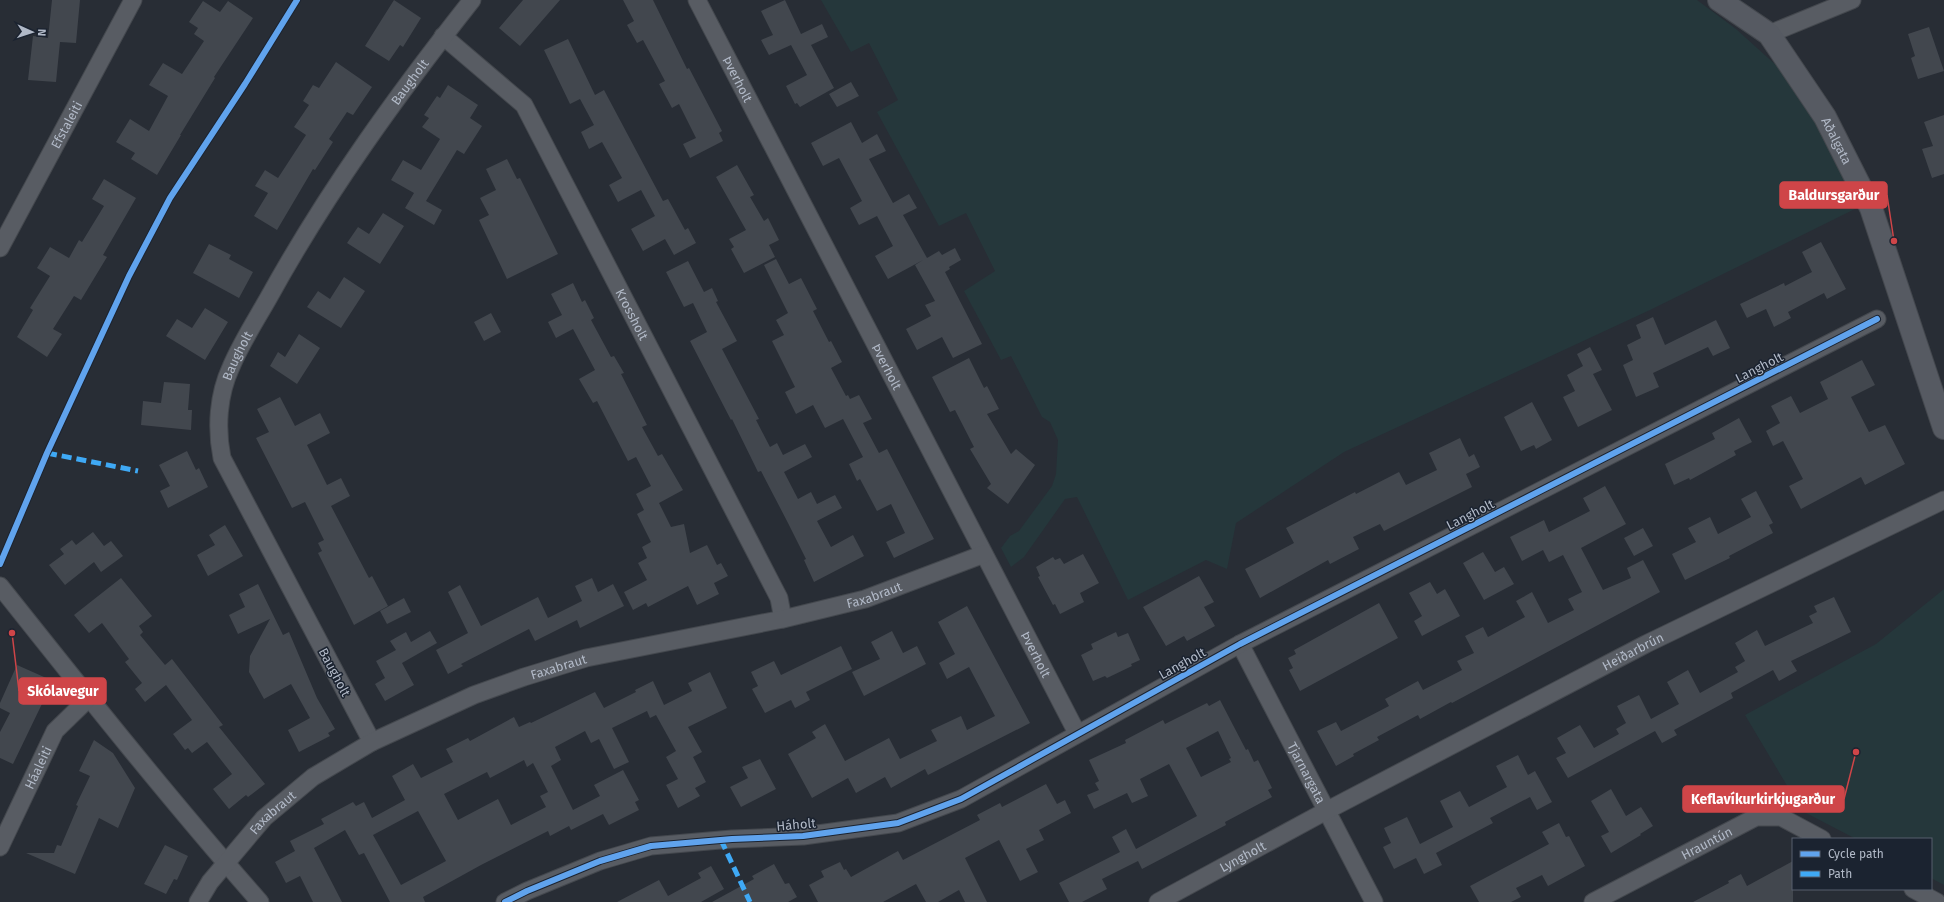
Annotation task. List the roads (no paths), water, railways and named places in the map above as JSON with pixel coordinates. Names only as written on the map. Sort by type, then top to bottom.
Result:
[{"type":"street","name":"Efstaleiti","points":[[0,248],[132,0]]},
{"type":"street","name":"Baugholt","points":[[372,742],[222,458],[218,439],[218,419],[221,400],[230,367],[295,249],[368,137],[443,36],[472,0]]},
{"type":"street","name":"Þverholt","points":[[697,0],[1076,733]]},
{"type":"street","name":"Aðalgata","points":[[1718,0],[1769,34],[1825,117],[1871,208],[1944,428]]},
{"type":"street","points":[[1769,34],[1852,0]]},
{"type":"street","name":"Krossholt","points":[[443,36],[524,105],[779,598],[783,619]]},
{"type":"street","name":"Langholt","points":[[1076,733],[1240,644],[1877,319]]},
{"type":"street","name":"Heiðarbrún","points":[[1326,811],[1646,644],[1944,500]]},
{"type":"street","name":"Faxabraut","points":[[198,902],[210,882],[225,862],[264,818],[313,777],[372,742],[474,695],[524,677],[586,658],[783,619],[865,599],[984,554]]},
{"type":"street","points":[[0,586],[90,698],[225,862],[260,902]]},
{"type":"street","name":"Tjarnargata","points":[[1240,644],[1374,902]]},
{"type":"street","name":"Háaleiti","points":[[0,847],[55,731],[90,698]]},
{"type":"street","name":"Háholt","points":[[505,902],[527,891],[600,861],[651,846],[732,839],[803,836],[898,823],[961,799],[1076,733]]},
{"type":"street","name":"Lyngholt","points":[[1158,902],[1326,811]]},
{"type":"street","name":"Hrauntún","points":[[1593,902],[1756,817],[1781,817],[1820,838]]},
{"type":"street","points":[[1915,890],[1937,902]]},
{"type":"place","name":"Baldursgarður","points":[[1894,241]]},
{"type":"place","name":"Skólavegur","points":[[12,633]]},
{"type":"place","name":"Keflavíkurkirkjugarður","points":[[1856,752]]}]
